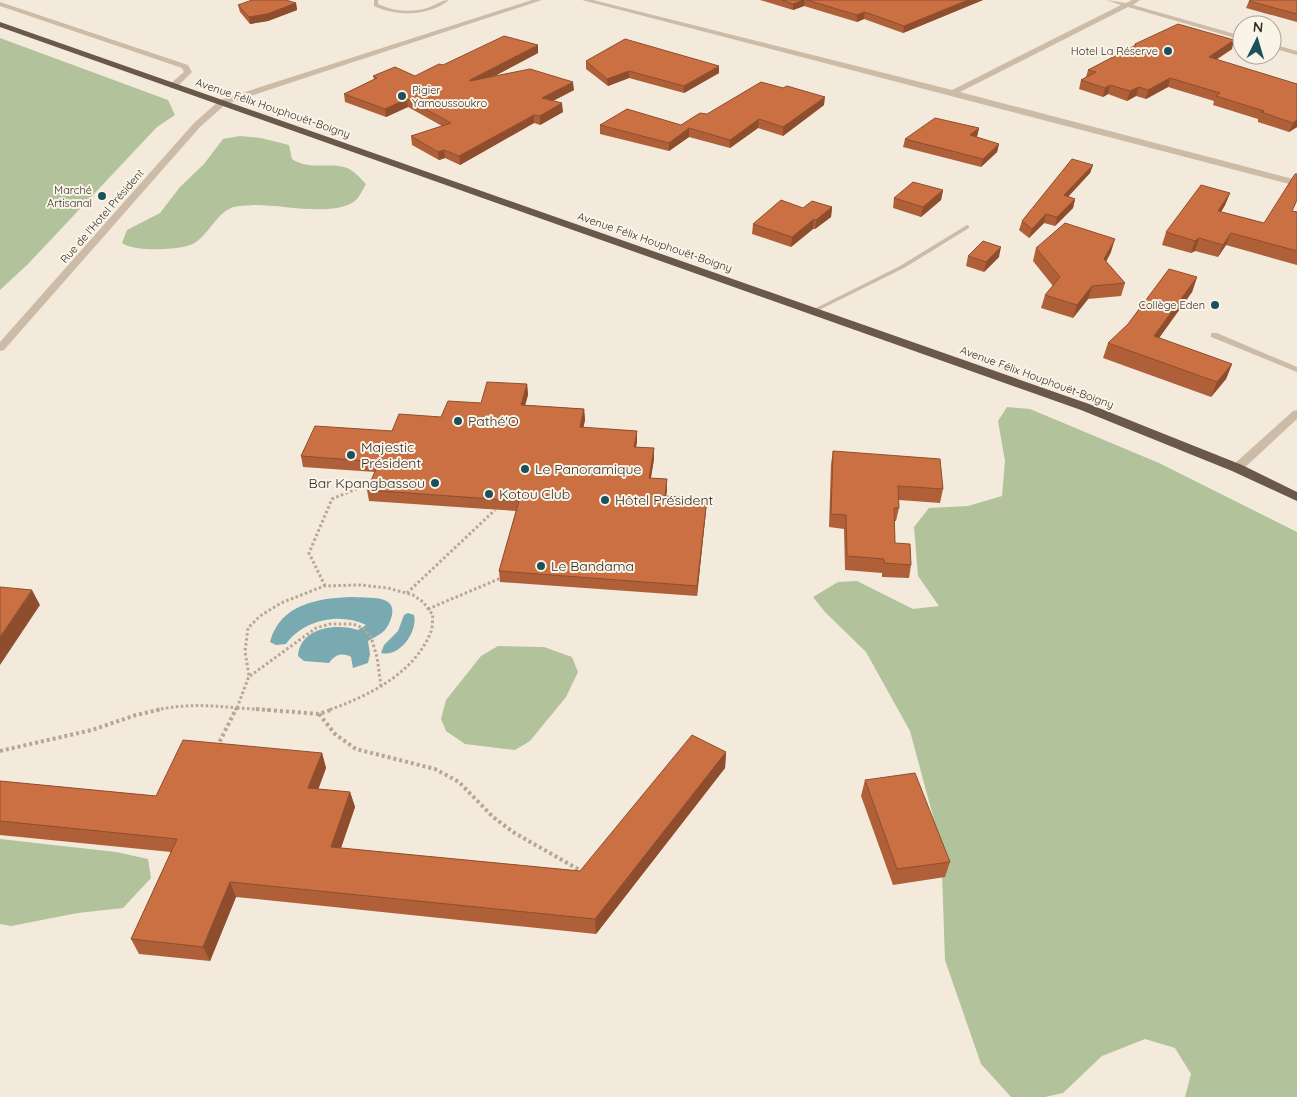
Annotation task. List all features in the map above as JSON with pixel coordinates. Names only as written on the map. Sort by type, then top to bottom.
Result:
[{"type":"highway","name":"Avenue Félix Houphouët-Boigny","points":[[0,24],[1084,407],[1237,468],[1297,497]]},
{"type":"street","points":[[223,102],[539,0]]},
{"type":"street","points":[[585,0],[953,92],[1297,183]]},
{"type":"street","points":[[1109,0],[1232,35]]},
{"type":"street","points":[[953,92],[1137,0]]},
{"type":"street","points":[[0,4],[185,67],[188,72],[173,86]]},
{"type":"street","points":[[1282,49],[1297,53]]},
{"type":"street","name":"Rue de l'Hotel Président","points":[[0,348],[197,125],[223,102]]},
{"type":"street","points":[[1237,468],[1297,413]]},
{"type":"lane","points":[[376,0],[376,5],[382,9],[409,12],[433,7],[447,0]]},
{"type":"lane","points":[[813,311],[902,267],[967,227]]},
{"type":"lane","points":[[1214,335],[1297,370]]},
{"type":"path","points":[[325,586],[309,553],[332,499],[378,480]]},
{"type":"path","points":[[407,593],[495,510]]},
{"type":"path","points":[[428,609],[501,578]]},
{"type":"path","points":[[0,751],[92,730],[136,715],[175,706],[204,704],[319,714],[355,701],[393,678],[414,659],[431,633],[433,615],[422,601],[407,593],[375,586],[325,586],[296,596],[271,609],[250,625],[246,642],[250,676]]},
{"type":"path","points":[[216,749],[250,676],[313,628],[341,623],[356,624],[363,627],[372,639],[378,660],[380,686]]},
{"type":"path","points":[[319,714],[335,734],[356,749],[435,769],[459,782],[493,817],[513,832],[590,875]]},
{"type":"green space","points":[[0,38],[168,100],[175,115],[157,127],[28,264],[0,290]]},
{"type":"green space","points":[[240,136],[261,138],[289,145],[292,159],[304,164],[347,168],[366,184],[356,200],[335,208],[307,209],[254,205],[231,208],[221,215],[205,234],[190,245],[170,249],[147,249],[128,246],[122,243],[127,230],[160,213],[180,187],[204,164],[223,139]]},
{"type":"green space","points":[[1007,407],[1030,409],[1159,463],[1297,532],[1297,1097],[1185,1097],[1191,1074],[1175,1048],[1145,1039],[1102,1056],[1063,1093],[1045,1097],[1011,1097],[981,1064],[945,960],[941,846],[910,731],[866,652],[825,612],[813,597],[838,582],[857,581],[913,609],[939,606],[918,576],[914,527],[929,508],[968,506],[1002,496],[1005,461],[998,421]]},
{"type":"green space","points":[[498,646],[544,647],[572,657],[578,672],[566,697],[530,741],[515,750],[465,744],[446,731],[441,719],[446,700],[481,656]]},
{"type":"green space","points":[[0,839],[116,852],[148,859],[151,878],[123,908],[78,913],[11,926],[0,924]]},
{"type":"water","points":[[352,597],[384,600],[392,608],[391,620],[385,630],[368,641],[370,654],[368,663],[353,668],[351,657],[344,655],[336,656],[329,663],[304,661],[298,656],[300,646],[312,633],[340,627],[358,630],[366,625],[356,621],[334,619],[323,621],[302,629],[286,644],[276,645],[270,642],[275,629],[291,611],[326,599]]},
{"type":"water","points":[[408,613],[414,615],[415,621],[406,642],[395,651],[381,653],[384,645],[398,631],[404,615]]},
{"type":"building","points":[[252,0],[286,0],[296,3],[267,14],[249,17],[238,5]]},
{"type":"building","points":[[782,0],[803,0],[793,4]]},
{"type":"building","points":[[807,0],[968,0],[904,26],[865,12],[857,15]]},
{"type":"building","points":[[1297,0],[1297,14],[1249,1]]},
{"type":"building","points":[[1178,24],[1232,39],[1232,41],[1209,57],[1297,84],[1297,120],[1293,123],[1261,112],[1264,111],[1216,96],[1220,93],[1170,78],[1148,90],[1139,87],[1130,91],[1110,85],[1105,88],[1081,80],[1096,72],[1088,70],[1135,44]]},
{"type":"building","points":[[504,36],[538,45],[470,81],[530,69],[573,82],[542,98],[562,103],[540,116],[534,115],[459,156],[444,150],[438,152],[411,136],[451,123],[407,99],[385,109],[344,94],[377,78],[373,76],[395,67],[415,76]]},
{"type":"building","points":[[625,39],[719,66],[684,86],[629,71],[607,79],[586,61]]},
{"type":"building","points":[[761,82],[783,88],[787,86],[825,97],[783,127],[759,119],[730,140],[689,128],[669,143],[600,125],[627,109],[681,125],[700,113],[707,114]]},
{"type":"building","points":[[935,118],[979,128],[970,135],[999,144],[983,159],[905,139]]},
{"type":"building","points":[[1072,159],[1093,165],[1064,195],[1075,199],[1057,217],[1046,214],[1032,229],[1022,221]]},
{"type":"building","points":[[1295,174],[1297,174],[1297,200],[1292,211],[1297,212],[1297,251],[1231,233],[1223,245],[1199,238],[1195,241],[1166,232],[1201,185],[1230,193],[1218,211],[1264,223]]},
{"type":"building","points":[[913,182],[943,190],[923,207],[894,198]]},
{"type":"building","points":[[781,200],[803,208],[812,201],[832,207],[792,237],[753,224]]},
{"type":"building","points":[[1065,223],[1115,239],[1104,259],[1125,283],[1092,286],[1077,305],[1045,295],[1060,277],[1036,248]]},
{"type":"building","points":[[983,241],[1001,247],[986,262],[968,256]]},
{"type":"building","points":[[1169,269],[1197,277],[1154,336],[1232,364],[1217,382],[1108,343],[1128,324]]},
{"type":"building","points":[[487,382],[527,384],[521,405],[584,409],[580,427],[637,431],[634,447],[654,448],[649,478],[667,479],[665,496],[707,499],[697,586],[499,571],[519,501],[367,490],[379,462],[301,456],[315,426],[392,431],[399,414],[441,417],[448,401],[481,403]]},
{"type":"building","points":[[833,451],[940,459],[943,489],[898,486],[899,508],[894,508],[895,543],[910,544],[911,565],[884,563],[884,559],[847,556],[846,515],[831,514]]},
{"type":"building","points":[[0,587],[32,590],[0,637]]},
{"type":"building","points":[[692,735],[726,752],[595,919],[230,882],[203,947],[131,939],[177,839],[0,821],[0,781],[156,796],[183,740],[322,753],[308,788],[350,792],[331,847],[580,871]]},
{"type":"building","points":[[915,773],[950,862],[897,869],[865,780]]},
{"type":"place","name":"Hotel La Réserve","points":[[1168,51]]},
{"type":"place","name":"Pigier Yamoussoukro","points":[[402,96]]},
{"type":"place","name":"Marché Artisanal","points":[[102,196]]},
{"type":"place","name":"Collège Eden","points":[[1215,305]]},
{"type":"place","name":"Pathé'O","points":[[458,421]]},
{"type":"place","name":"Majestic Président","points":[[351,455]]},
{"type":"place","name":"Le Panoramique","points":[[525,469]]},
{"type":"place","name":"Bar Kpangbassou","points":[[435,483]]},
{"type":"place","name":"Kotou Club","points":[[489,494]]},
{"type":"place","name":"Hôtel Président","points":[[605,500]]},
{"type":"place","name":"Le Bandama","points":[[541,566]]}]
